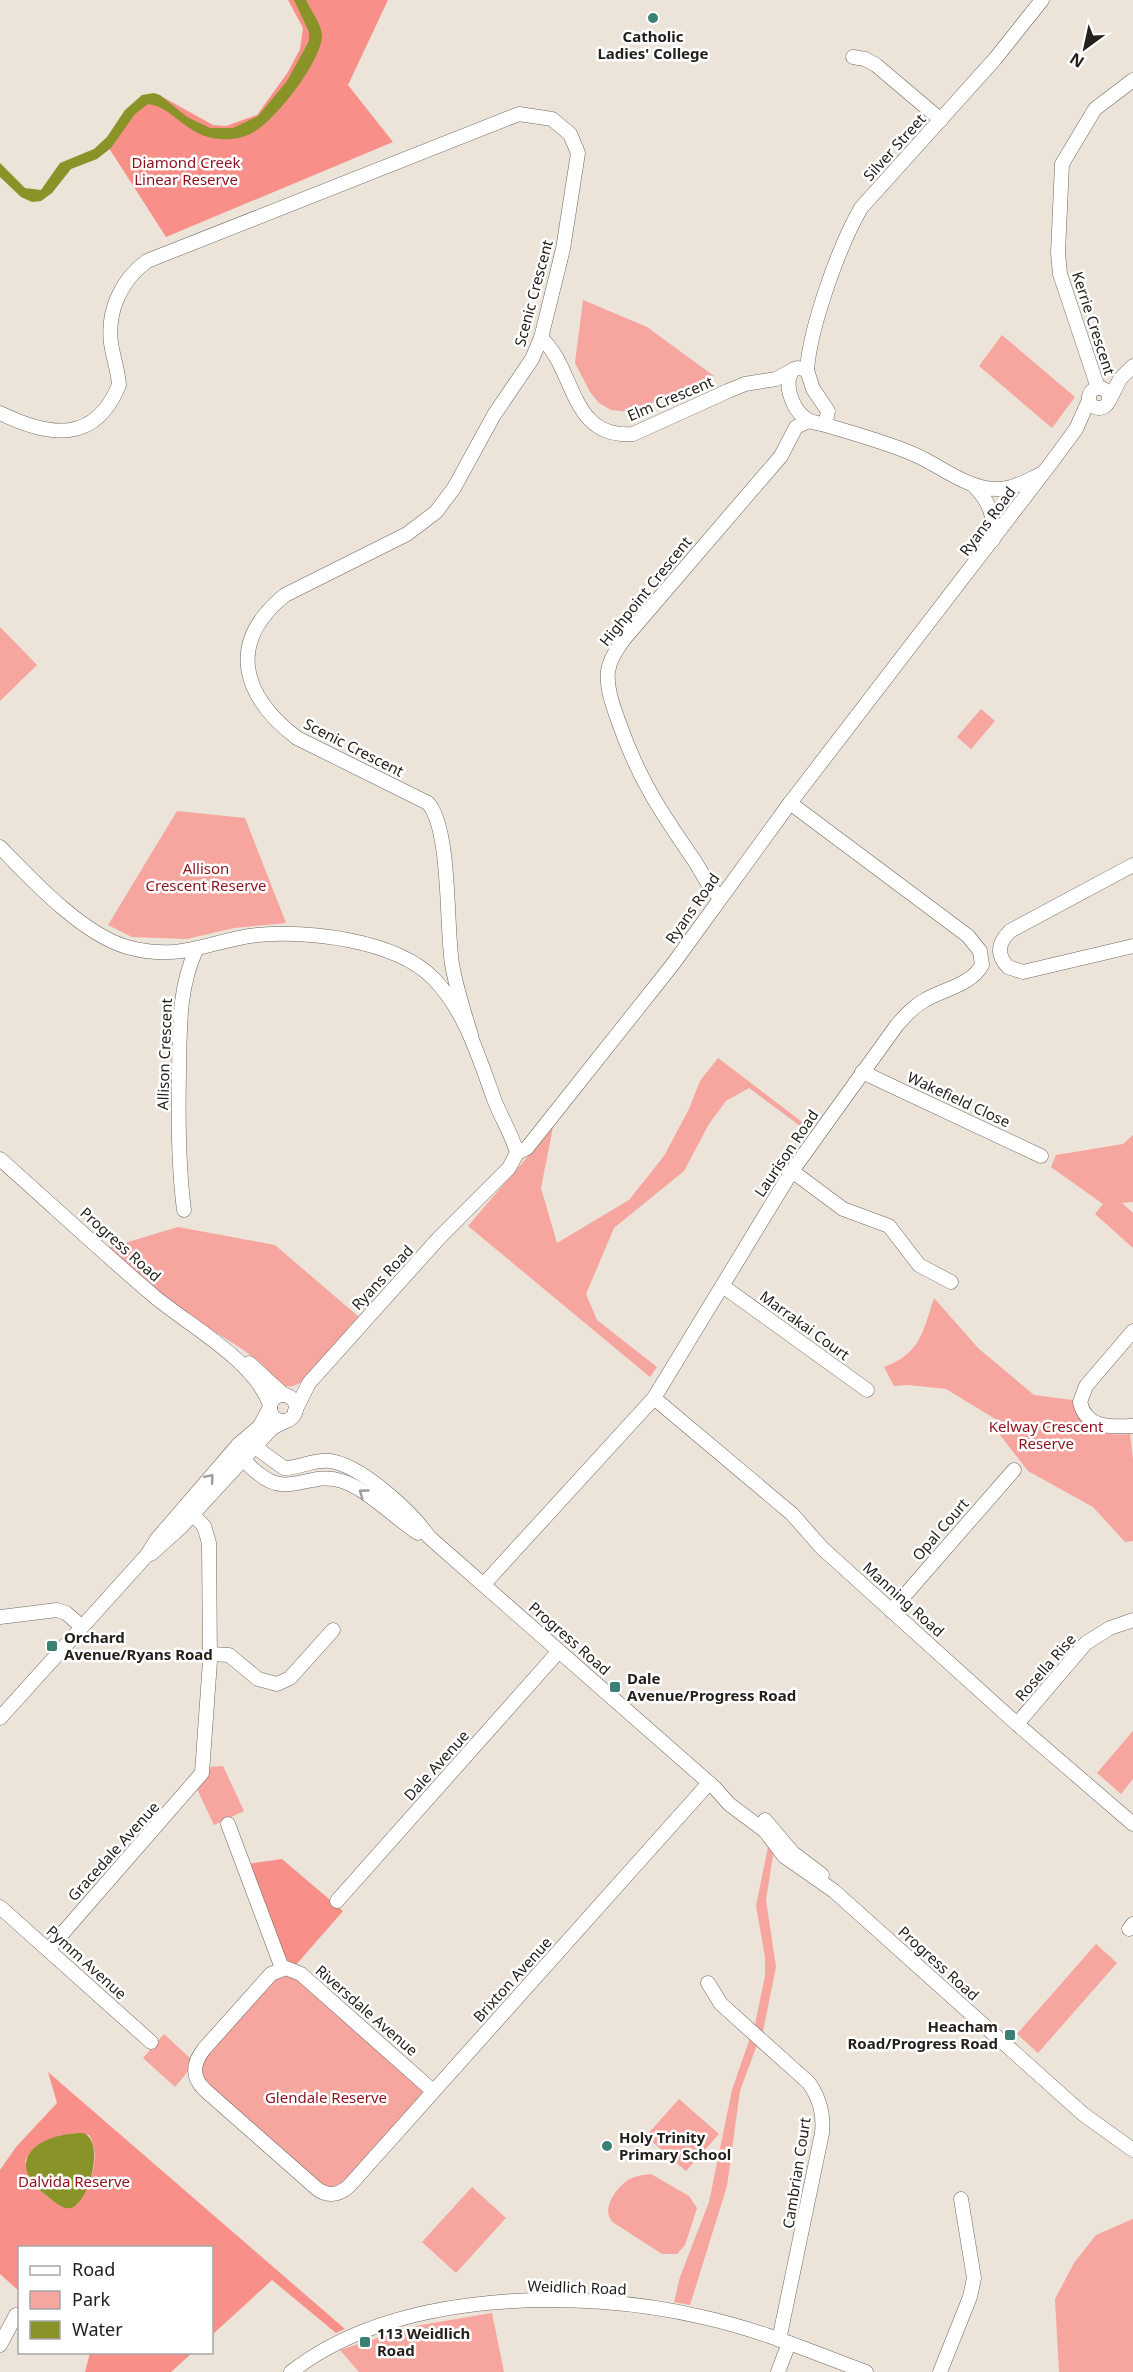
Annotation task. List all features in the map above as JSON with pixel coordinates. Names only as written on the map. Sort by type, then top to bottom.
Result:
[{"type":"street","name":"Silver Street","points":[[794,404],[788,382],[798,370],[812,339],[846,234],[861,208],[941,120],[1042,0]]},
{"type":"street","points":[[853,57],[866,59],[876,65],[941,120]]},
{"type":"street","name":"Kerrie Crescent","points":[[1099,388],[1060,274],[1058,253],[1062,164],[1095,109],[1133,80]]},
{"type":"street","name":"Scenic Crescent","points":[[0,413],[16,421],[65,433],[84,428],[95,419],[107,406],[119,385],[111,343],[113,310],[121,288],[133,272],[147,261],[519,114],[552,119],[570,134],[578,153],[563,249],[541,338],[532,359],[494,415],[454,488],[436,512],[407,534],[285,595],[270,607],[258,624],[247,655],[251,683],[257,699],[282,726],[328,754],[428,803],[434,810],[441,837],[452,965],[471,1035]]},
{"type":"street","name":"Elm Crescent","points":[[541,338],[555,356],[580,409],[598,426],[624,435],[633,434],[728,391],[776,379],[798,370]]},
{"type":"street","name":"Ryans Road","points":[[1099,388],[1132,367]]},
{"type":"street","name":"Ryans Road","points":[[1076,429],[1105,405],[1120,379],[1132,367]]},
{"type":"street","points":[[798,370],[813,389],[820,419]]},
{"type":"street","points":[[754,383],[781,389],[794,404],[820,419],[913,454],[972,484],[991,489],[1007,489],[1045,472]]},
{"type":"street","points":[[1099,388],[1109,394],[1105,405],[1092,406],[1089,400],[1091,392],[1099,388]]},
{"type":"street","name":"Ryans Road","points":[[0,1718],[147,1555],[157,1539],[243,1461],[272,1428],[292,1415],[309,1383],[439,1238],[509,1168],[517,1153],[527,1148],[673,964],[790,803],[1045,472],[1076,429],[1089,400]]},
{"type":"street","name":"Highpoint Crescent","points":[[788,445],[794,404]]},
{"type":"street","name":"Highpoint Crescent","points":[[720,897],[710,888],[702,872],[653,801],[640,776],[614,709],[608,672],[616,651],[624,639],[788,445],[796,427],[820,419]]},
{"type":"street","points":[[972,484],[984,496],[992,511],[993,540]]},
{"type":"street","name":"Laurison Road","points":[[484,1584],[654,1398],[724,1287],[792,1171],[862,1072],[910,1011],[978,972],[981,965],[980,951],[968,936],[790,803]]},
{"type":"street","points":[[0,847],[52,900],[113,941],[149,951],[195,950],[240,938],[286,932],[328,935],[408,961],[428,973],[443,991],[471,1035],[503,1124],[513,1138],[517,1153]]},
{"type":"street","points":[[1133,865],[1010,931],[1000,944],[1002,961],[1008,967],[1023,972],[1133,946]]},
{"type":"street","points":[[702,872],[730,884]]},
{"type":"street","name":"Allison Crescent","points":[[184,1210],[178,1120],[180,1010],[186,972],[195,950]]},
{"type":"street","name":"Wakefield Close","points":[[862,1072],[1041,1156]]},
{"type":"street","name":"Progress Road","points":[[0,1159],[156,1297],[224,1349],[256,1369],[285,1395]]},
{"type":"street","points":[[792,1171],[843,1209],[889,1226],[919,1265],[951,1282]]},
{"type":"street","name":"Marrakai Court","points":[[724,1287],[867,1390]]},
{"type":"street","points":[[1133,1331],[1086,1386],[1080,1402],[1086,1417],[1095,1424],[1112,1427],[1133,1426]]},
{"type":"street","name":"Progress Road","points":[[224,1349],[261,1385],[270,1406]]},
{"type":"street","name":"Ryans Road","points":[[285,1395],[309,1383]]},
{"type":"street","points":[[285,1395],[293,1400],[292,1415],[276,1419],[270,1406],[275,1397],[285,1395]]},
{"type":"street","name":"Manning Road","points":[[654,1398],[792,1514],[822,1548],[891,1611],[1133,1824]]},
{"type":"street","name":"Ryans Road","points":[[189,1511],[238,1445],[260,1426],[270,1406]]},
{"type":"street","points":[[238,1445],[243,1461]]},
{"type":"street","name":"Progress Road","points":[[238,1445],[255,1447],[284,1468],[314,1461],[347,1465],[366,1477],[416,1521],[429,1537]]},
{"type":"street","name":"Progress Road","points":[[243,1461],[276,1485],[293,1485],[325,1478],[344,1481],[429,1537],[712,1785],[729,1804],[762,1827],[789,1860],[834,1891],[1083,2114],[1133,2150]]},
{"type":"street","name":"Opal Court","points":[[891,1611],[1014,1470]]},
{"type":"street","points":[[189,1511],[204,1526],[209,1539],[210,1654],[229,1655],[264,1682],[277,1684],[290,1678],[333,1630]]},
{"type":"street","points":[[0,1617],[57,1610],[66,1613],[81,1626]]},
{"type":"street","name":"Rosella Rise","points":[[1017,1724],[1086,1643],[1110,1628],[1133,1620]]},
{"type":"street","name":"Dale Avenue","points":[[337,1901],[559,1651]]},
{"type":"street","name":"Gracedale Avenue","points":[[48,1950],[202,1773],[210,1654]]},
{"type":"street","name":"Brixton Avenue","points":[[282,1968],[271,1974],[204,2049],[196,2060],[194,2070],[200,2086],[315,2187],[322,2193],[336,2194],[349,2186],[712,1785]]},
{"type":"street","points":[[228,1824],[282,1968]]},
{"type":"street","name":"Pymm Avenue","points":[[0,1907],[151,2042]]},
{"type":"street","name":"Riversdale Avenue","points":[[282,1968],[301,1974],[433,2091]]},
{"type":"street","name":"Cambrian Court","points":[[708,1983],[721,2004],[808,2083],[821,2107],[822,2133],[778,2372]]},
{"type":"street","points":[[940,2372],[970,2297],[974,2278],[961,2199]]},
{"type":"street","name":"Weidlich Road","points":[[291,2372],[327,2347],[382,2325],[444,2311],[520,2302],[590,2302],[657,2308],[726,2323],[784,2341],[866,2372]]},
{"type":"street","points":[[0,2345],[16,2315]]},
{"type":"green space","name":"Diamond Creek Linear Reserve","points":[[288,0],[388,0],[348,85],[393,142],[166,237],[107,145],[128,111],[159,95],[213,125],[226,126],[257,115],[288,72],[300,49],[303,28]]},
{"type":"green space","points":[[583,300],[647,327],[714,376],[631,412],[611,410],[599,403],[590,392],[575,363]]},
{"type":"green space","points":[[1002,335],[1075,397],[1052,428],[979,366]]},
{"type":"green space","points":[[0,627],[37,665],[0,701]]},
{"type":"green space","points":[[981,709],[995,721],[971,749],[957,737]]},
{"type":"green space","name":"Allison Crescent Reserve","points":[[177,811],[245,818],[286,923],[234,928],[187,939],[132,937],[108,925]]},
{"type":"green space","points":[[718,1058],[810,1128],[807,1131],[749,1088],[726,1101],[709,1124],[684,1171],[614,1228],[586,1294],[597,1320],[657,1367],[650,1377],[468,1226],[553,1127],[541,1188],[557,1243],[629,1200],[664,1156],[689,1109],[700,1081]]},
{"type":"green space","points":[[1133,1135],[1133,1202],[1122,1203],[1133,1213],[1133,1248],[1095,1214],[1103,1204],[1051,1167],[1056,1155],[1123,1144]]},
{"type":"green space","points":[[178,1227],[275,1245],[359,1317],[312,1374],[293,1386],[283,1385],[275,1380],[252,1356],[171,1304],[108,1248]]},
{"type":"green space","name":"Kelway Crescent Reserve","points":[[934,1298],[979,1349],[1034,1395],[1073,1400],[1081,1419],[1087,1425],[1110,1434],[1130,1434],[1133,1459],[1133,1541],[1125,1542],[1093,1507],[1028,1471],[1000,1435],[1007,1426],[946,1389],[908,1385],[894,1386],[884,1367],[896,1362],[913,1348],[923,1331]]},
{"type":"green space","points":[[1133,1731],[1133,1779],[1121,1794],[1097,1773]]},
{"type":"green space","points":[[223,1766],[244,1811],[214,1825],[197,1789],[208,1767]]},
{"type":"green space","points":[[769,1842],[774,1849],[766,1900],[776,1967],[762,2036],[754,2029],[765,1976],[765,1957],[756,1906]]},
{"type":"green space","points":[[282,1859],[343,1911],[295,1966],[284,1958],[247,1864]]},
{"type":"green space","points":[[1096,1944],[1117,1963],[1038,2053],[1017,2034]]},
{"type":"green space","name":"Glendale Reserve","points":[[292,1974],[423,2092],[346,2184],[327,2190],[206,2086],[199,2064],[272,1978]]},
{"type":"green space","points":[[164,2034],[192,2060],[189,2070],[175,2087],[143,2058]]},
{"type":"green space","points":[[751,2035],[758,2042],[740,2091],[727,2186],[690,2305],[674,2302],[680,2277],[709,2202],[732,2090]]},
{"type":"green space","name":"Dalvida Reserve","points":[[48,2072],[345,2329],[336,2333],[272,2280],[213,2334],[213,2246],[18,2246],[18,2290],[0,2274],[0,2170],[16,2147],[57,2103]],"holes":[[[77,2133],[89,2135],[93,2143],[93,2172],[77,2205],[58,2204],[30,2181],[25,2161],[40,2144]]]},
{"type":"green space","points":[[679,2099],[719,2134],[686,2171],[646,2136]]},
{"type":"green space","points":[[651,2174],[689,2196],[697,2208],[685,2245],[677,2254],[662,2254],[614,2223],[608,2212],[614,2194],[623,2184],[639,2176]]},
{"type":"green space","points":[[472,2187],[506,2218],[456,2273],[422,2242]]},
{"type":"green space","points":[[1133,2219],[1133,2372],[1059,2372],[1055,2299],[1074,2263],[1096,2235]]},
{"type":"green space","points":[[492,2313],[504,2372],[359,2372],[340,2350],[415,2326]]},
{"type":"green space","points":[[90,2354],[191,2354],[171,2372],[85,2372]]},
{"type":"water","points":[[294,0],[306,0],[316,19],[322,33],[319,49],[313,62],[284,104],[252,133],[233,139],[209,137],[199,134],[157,106],[148,104],[135,114],[111,148],[97,159],[71,169],[52,193],[41,201],[32,202],[21,197],[0,177],[0,163],[25,188],[41,190],[60,163],[94,149],[107,137],[125,110],[142,95],[154,93],[160,95],[187,117],[210,128],[233,128],[258,116],[287,81],[309,41],[309,32]]},
{"type":"water","points":[[83,2133],[90,2138],[93,2147],[92,2172],[84,2196],[78,2204],[65,2208],[58,2205],[33,2183],[27,2171],[27,2160],[32,2151],[41,2143],[67,2134]]},
{"type":"place","name":"Catholic Ladies' College","points":[[653,18]]},
{"type":"place","name":"Orchard Avenue/Ryans Road","points":[[52,1646]]},
{"type":"place","name":"Dale Avenue/Progress Road","points":[[615,1687]]},
{"type":"place","name":"Heacham Road/Progress Road","points":[[1010,2035]]},
{"type":"place","name":"Holy Trinity Primary School","points":[[607,2146]]},
{"type":"place","name":"113 Weidlich Road","points":[[365,2342]]}]
